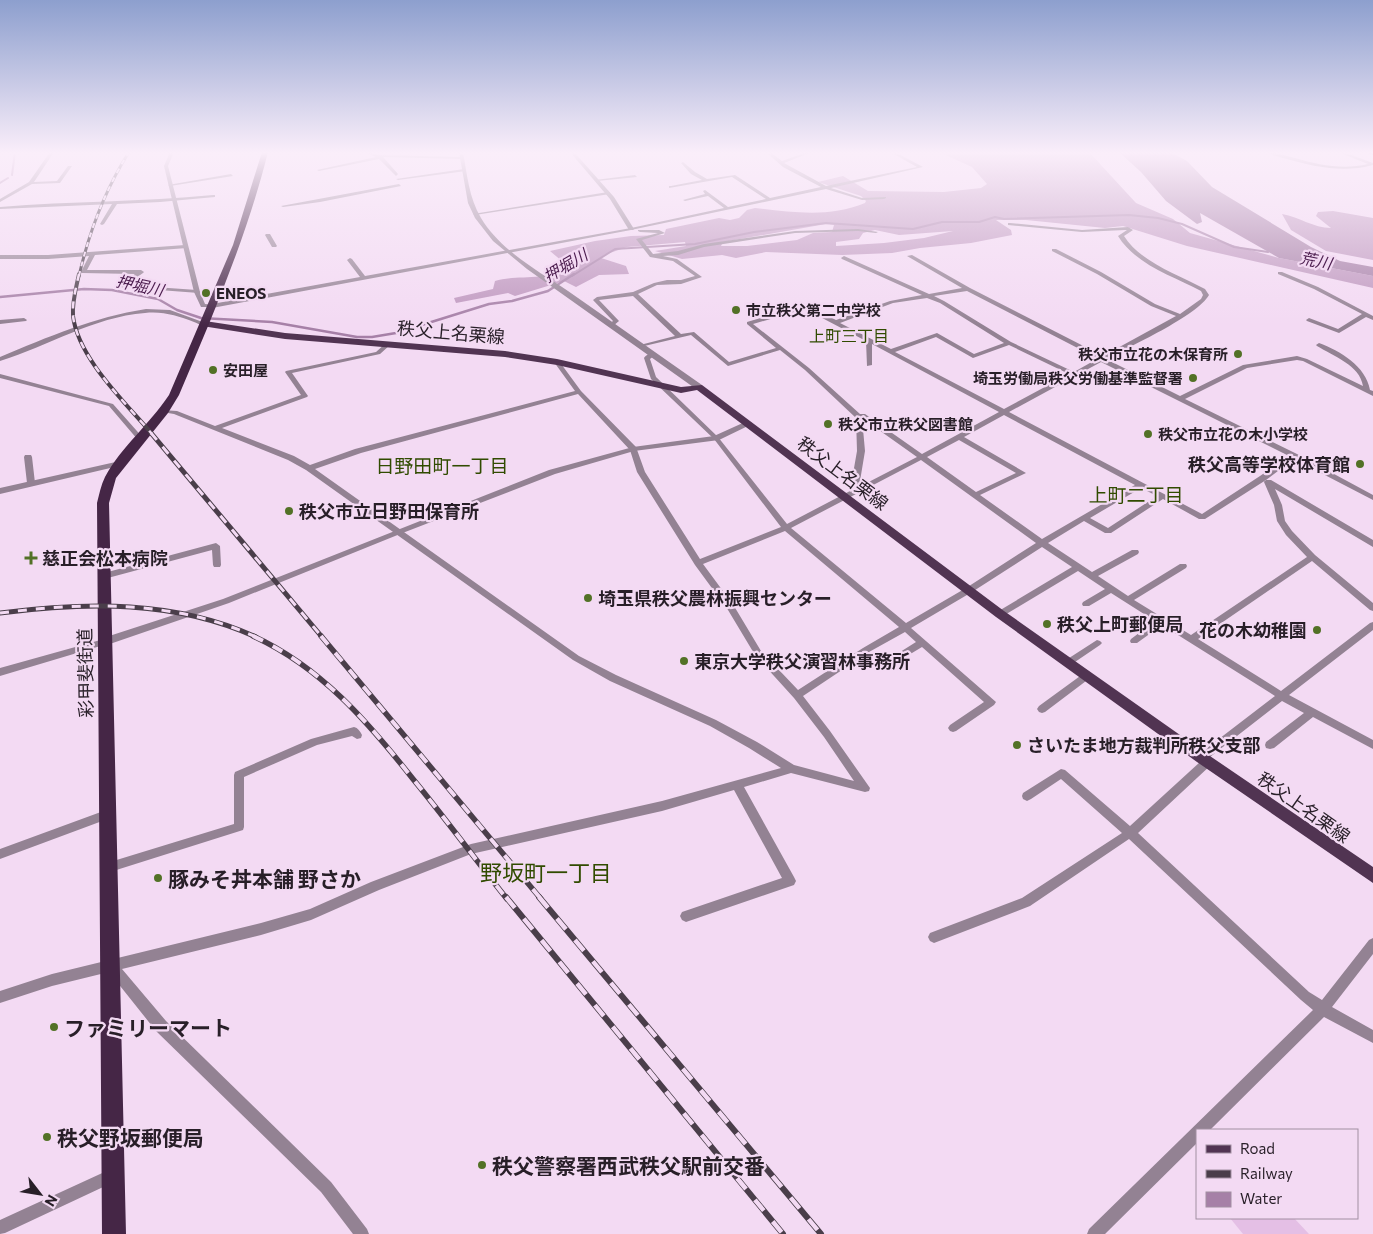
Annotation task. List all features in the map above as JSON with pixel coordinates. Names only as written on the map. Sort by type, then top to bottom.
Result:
[{"type":"highway","name":"彩甲斐街道","points":[[114,1234],[110,867],[104,642],[103,503],[110,478],[120,463],[164,411],[174,395],[228,271],[249,210]]},
{"type":"main road","name":"秩父上名栗線","points":[[208,315],[285,336],[505,354],[557,362],[681,390],[699,387],[849,495],[1000,614],[1205,760],[1373,876]]},
{"type":"street","points":[[102,224],[111,210]]},
{"type":"street","points":[[176,210],[197,292],[208,315]]},
{"type":"street","points":[[474,210],[484,228],[509,251],[541,276],[699,387]]},
{"type":"street","points":[[475,214],[503,210]]},
{"type":"street","points":[[611,325],[616,320],[596,300],[634,294],[656,284],[681,282],[699,277],[675,260],[652,256],[639,239],[662,233],[659,231],[633,232],[619,210]]},
{"type":"street","points":[[0,359],[76,329],[126,312],[144,310],[208,315],[363,278],[631,229],[720,210]]},
{"type":"street","points":[[698,563],[786,528],[922,457],[1181,316],[1203,300],[1206,295],[1203,290],[1163,270],[1129,247],[1121,236],[1130,229],[1082,231],[1010,224]]},
{"type":"street","points":[[652,256],[678,254],[704,246],[795,232],[845,230],[876,232]]},
{"type":"street","points":[[268,235],[274,246]]},
{"type":"street","points":[[0,257],[48,257],[185,247]]},
{"type":"street","points":[[147,259],[154,249]]},
{"type":"street","points":[[1054,250],[1099,273],[1153,305],[1181,316]]},
{"type":"street","points":[[93,253],[84,272],[141,272],[121,286],[197,292]]},
{"type":"street","points":[[910,256],[968,289],[1101,359],[1373,498]]},
{"type":"street","points":[[844,258],[942,302],[1009,343],[1074,374]]},
{"type":"street","points":[[350,260],[363,278]]},
{"type":"street","points":[[1280,273],[1316,288],[1373,318]]},
{"type":"street","points":[[834,323],[892,302],[968,289]]},
{"type":"street","points":[[634,294],[679,336]]},
{"type":"street","points":[[849,495],[861,451],[859,417],[807,369],[749,323],[806,307],[1202,516],[1266,480],[1294,456]]},
{"type":"street","points":[[1309,320],[1339,331],[1365,315]]},
{"type":"street","points":[[0,322],[24,320]]},
{"type":"street","points":[[642,346],[692,333],[728,364],[781,348]]},
{"type":"street","points":[[889,352],[937,335],[973,356],[1009,343]]},
{"type":"street","points":[[869,341],[869,365]]},
{"type":"street","points":[[215,428],[305,396],[288,372],[378,352],[388,344]]},
{"type":"street","points":[[1319,345],[1361,371],[1370,392]]},
{"type":"street","points":[[653,354],[647,358],[653,378],[716,438],[786,528],[905,627],[991,702],[953,728]]},
{"type":"street","points":[[1179,399],[1245,366],[1297,358],[1306,360],[1370,392]]},
{"type":"street","points":[[164,411],[175,412],[291,458],[309,468],[576,658],[613,678],[713,723],[791,768],[865,788],[797,694],[758,654],[732,608],[698,563],[641,472],[633,449],[579,392],[557,362]]},
{"type":"street","points":[[0,376],[111,405],[140,440]]},
{"type":"street","points":[[309,468],[358,451],[579,392]]},
{"type":"street","points":[[859,417],[864,415],[1042,543],[1128,600],[1282,696],[1373,745]]},
{"type":"street","points":[[0,672],[104,642],[226,601],[552,472],[633,449],[716,438],[748,424]]},
{"type":"street","points":[[959,437],[1022,473],[975,495]]},
{"type":"street","points":[[28,457],[31,483]]},
{"type":"street","points":[[0,490],[120,463]]},
{"type":"street","points":[[1266,480],[1373,544]]},
{"type":"street","points":[[1266,480],[1278,505],[1281,520],[1298,544],[1373,608]]},
{"type":"street","points":[[797,694],[969,590],[1042,543],[1142,484]]},
{"type":"street","points":[[1084,518],[1108,531],[1163,496]]},
{"type":"street","points":[[104,576],[216,546],[217,565]]},
{"type":"street","points":[[1091,576],[1135,552]]},
{"type":"street","points":[[1192,639],[1312,557]]},
{"type":"street","points":[[1128,600],[1183,566]]},
{"type":"street","points":[[1000,614],[1078,567]]},
{"type":"street","points":[[1086,604],[1111,589]]},
{"type":"street","points":[[1134,641],[1162,621]]},
{"type":"street","points":[[934,937],[1026,902],[1130,833],[1205,760],[1282,696],[1373,625]]},
{"type":"street","points":[[884,666],[922,642]]},
{"type":"street","points":[[1069,662],[1098,642]]},
{"type":"street","points":[[1042,709],[1087,675]]},
{"type":"street","points":[[1270,745],[1312,712]]},
{"type":"street","points":[[110,867],[239,827],[239,775],[315,742],[354,731],[357,735]]},
{"type":"street","points":[[0,997],[52,980],[261,929],[311,914],[375,886],[471,849],[662,806],[791,768]]},
{"type":"street","points":[[1027,796],[1061,773],[1130,833],[1305,996],[1323,1009],[1373,1037]]},
{"type":"street","points":[[686,916],[790,881],[737,785]]},
{"type":"street","points":[[0,854],[109,814]]},
{"type":"street","points":[[1201,1129],[1323,1009],[1373,944]]},
{"type":"street","points":[[111,965],[161,1026],[326,1187],[362,1234]]},
{"type":"street","points":[[1094,1234],[1196,1134]]},
{"type":"street","points":[[0,1228],[113,1174]]},
{"type":"shaded area","points":[[749,210],[810,213],[838,211],[1151,210],[1173,219],[1190,233],[1279,258],[1373,276],[1373,288],[1187,246],[1123,226],[1105,228],[1026,220],[996,220],[1011,230],[1012,235],[971,243],[892,253],[842,255],[766,252],[736,258],[722,255],[682,259],[655,251],[686,246],[685,242],[627,247],[604,255],[601,258],[626,266],[629,274],[599,275],[576,287],[564,281],[515,296],[508,293],[456,303],[454,298],[493,289],[495,281],[552,275],[569,267],[550,251],[595,241],[631,236],[664,235],[666,229],[719,218],[730,220],[739,218]],"holes":[[[826,224],[834,225],[832,232],[813,233],[797,240],[747,246],[721,246],[723,242]],[[875,230],[899,235],[953,231],[924,238],[836,246],[836,242],[859,239],[863,233]]]},
{"type":"shaded area","points":[[1333,211],[1373,218],[1373,260],[1326,251],[1291,230],[1282,214],[1324,228],[1331,228],[1316,216],[1318,212]]},
{"type":"shaded area","points":[[1231,1219],[1295,1219],[1309,1234],[1243,1234]]},
{"type":"water","name":"荒川","points":[[1178,210],[1249,210],[1311,247],[1340,261],[1373,267],[1373,276],[1279,258],[1200,213],[1202,222],[1197,224]]},
{"type":"waterway","name":"押堀川","points":[[572,276],[615,249],[695,244],[754,232],[826,223],[913,229],[942,222],[979,222],[995,217],[1004,219],[1129,215],[1158,218],[1182,224],[1234,247],[1268,252]]},
{"type":"waterway","name":"押堀川","points":[[0,297],[84,289],[112,290],[158,299],[177,310],[201,318],[272,322],[357,337],[372,337],[396,333],[489,304],[512,301],[548,291],[574,274]]},
{"type":"railway","points":[[79,276],[100,210]]},
{"type":"railway","points":[[79,274],[73,316],[84,348],[104,379],[152,434]]},
{"type":"railway","points":[[151,433],[322,637]]},
{"type":"railway","points":[[0,613],[65,607],[130,607],[194,616],[256,637]]},
{"type":"railway","points":[[253,636],[300,663],[322,680],[361,717],[425,794],[507,899]]},
{"type":"railway","points":[[321,636],[541,899]]},
{"type":"railway","points":[[506,897],[783,1234]]},
{"type":"railway","points":[[539,897],[821,1234]]},
{"type":"place","name":"ENEOS","points":[[206,293]]},
{"type":"place","name":"市立秩父第二中学校","points":[[736,310]]},
{"type":"place","name":"秩父市立花の木保育所","points":[[1238,354]]},
{"type":"place","name":"安田屋","points":[[213,370]]},
{"type":"place","name":"埼玉労働局秩父労働基準監督署","points":[[1193,378]]},
{"type":"place","name":"秩父市立秩父図書館","points":[[828,424]]},
{"type":"place","name":"秩父市立花の木小学校","points":[[1148,434]]},
{"type":"place","name":"秩父高等学校体育館","points":[[1360,464]]},
{"type":"place","name":"秩父市立日野田保育所","points":[[289,511]]},
{"type":"place","name":"慈正会松本病院","points":[[31,558]]},
{"type":"place","name":"埼玉県秩父農林振興センター","points":[[588,598]]},
{"type":"place","name":"秩父上町郵便局","points":[[1047,624]]},
{"type":"place","name":"花の木幼稚園","points":[[1317,630]]},
{"type":"place","name":"東京大学秩父演習林事務所","points":[[684,661]]},
{"type":"place","name":"さいたま地方裁判所秩父支部","points":[[1017,745]]},
{"type":"place","name":"豚みそ丼本舗 野さか","points":[[158,878]]},
{"type":"place","name":"ファミリーマート","points":[[54,1027]]},
{"type":"place","name":"秩父野坂郵便局","points":[[47,1137]]},
{"type":"place","name":"秩父警察署西武秩父駅前交番","points":[[482,1165]]},
{"type":"district","name":"上町三丁目","points":[[849,335]]},
{"type":"district","name":"日野田町一丁目","points":[[442,465]]},
{"type":"district","name":"上町二丁目","points":[[1136,494]]},
{"type":"district","name":"野坂町一丁目","points":[[546,872]]}]
